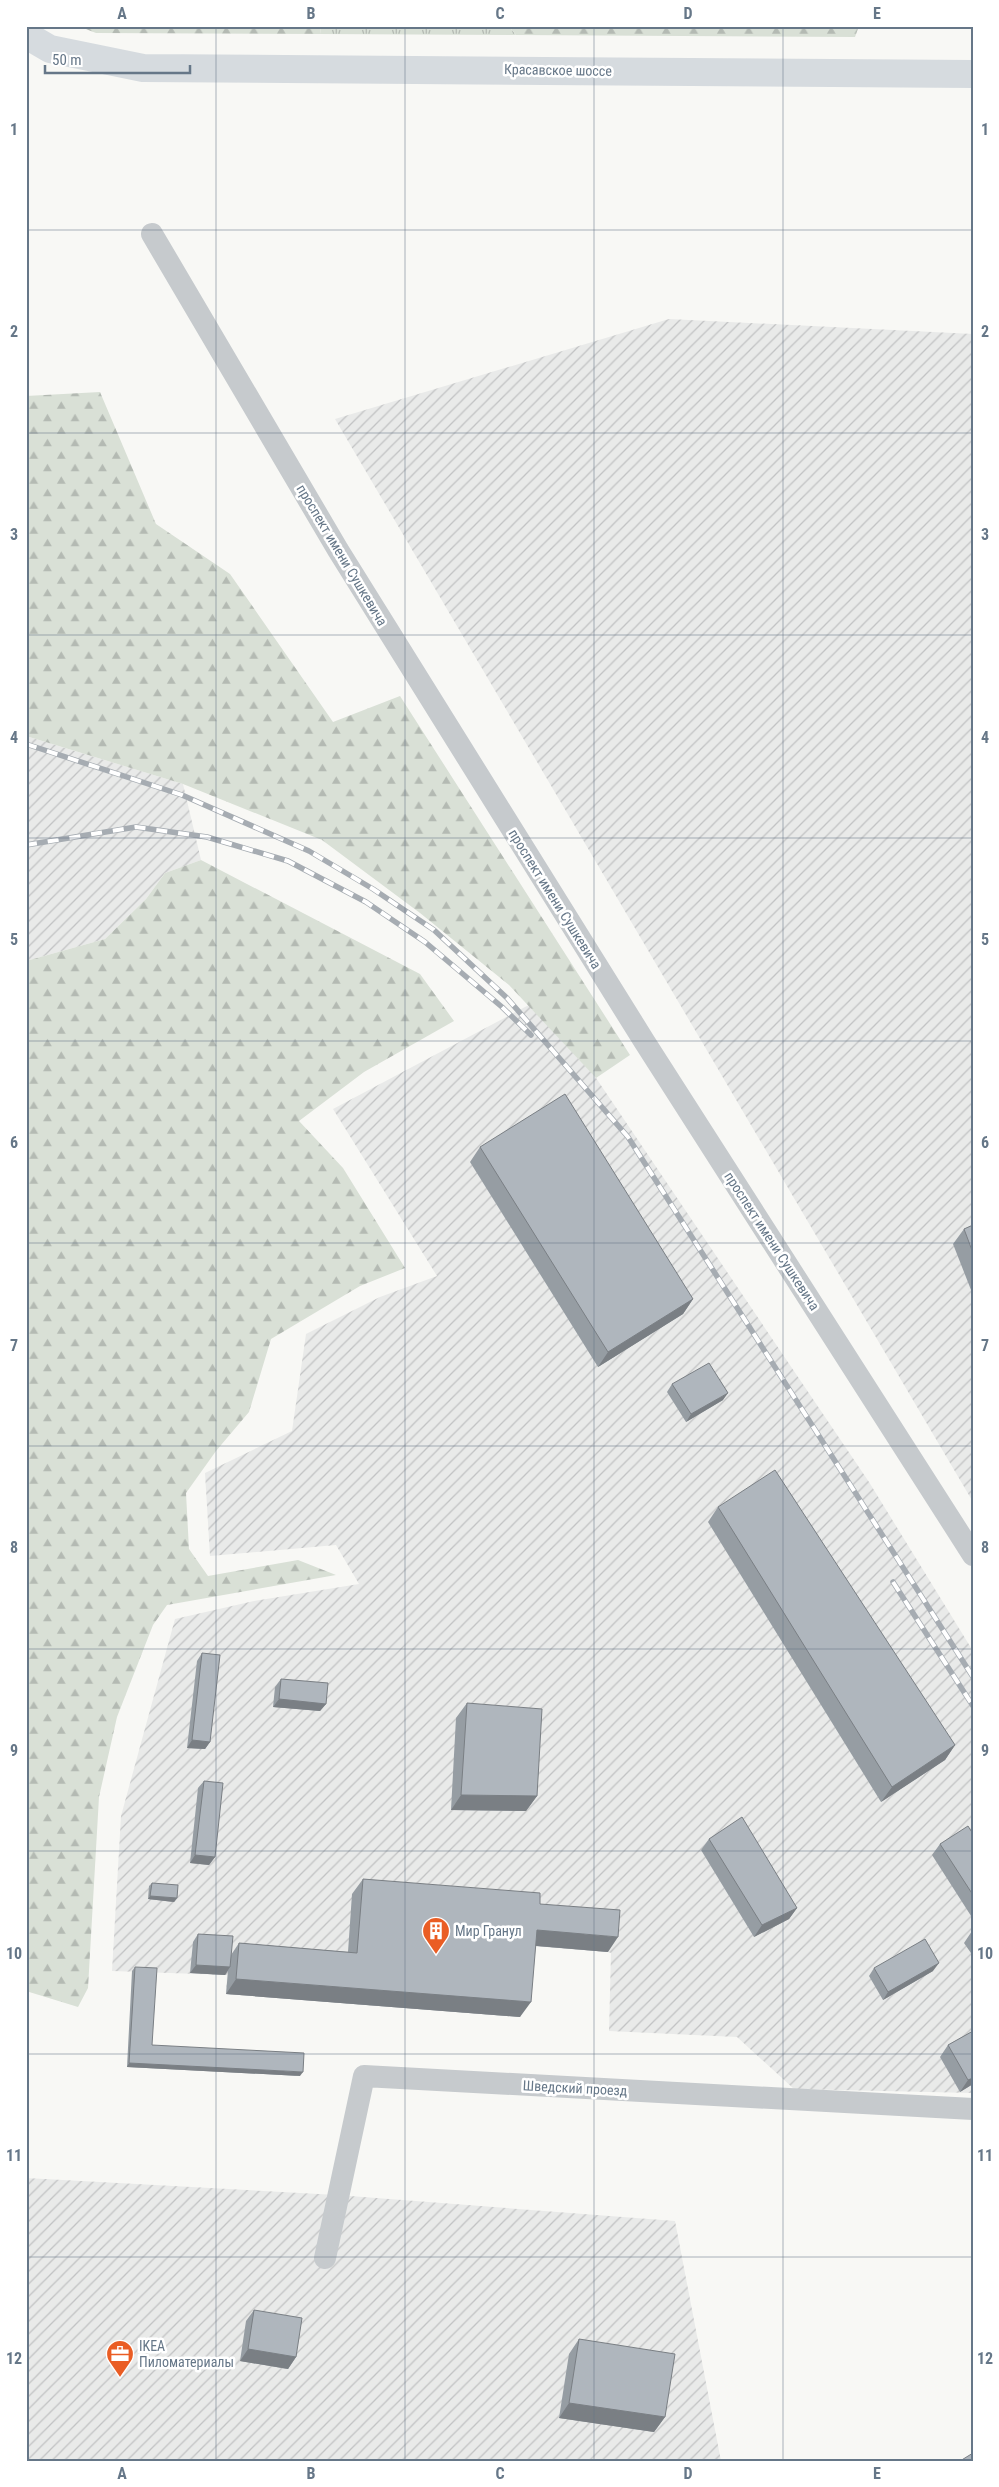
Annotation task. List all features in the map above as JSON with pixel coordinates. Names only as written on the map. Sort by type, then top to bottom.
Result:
[{"type":"street","name":"Красавское шоссе","points":[[26,35],[50,49],[143,68],[973,74]]},
{"type":"street","name":"проспект имени Сушкевича","points":[[152,234],[338,550],[644,1041],[973,1555]]},
{"type":"street","name":"Шведский проезд","points":[[325,2258],[364,2076],[973,2109]]},
{"type":"shaded area","points":[[669,319],[973,334],[973,1502],[335,419]]},
{"type":"shaded area","points":[[26,736],[183,784],[201,860],[165,873],[146,899],[105,939],[26,961]]},
{"type":"shaded area","points":[[542,998],[869,1482],[973,1651],[973,2093],[794,2089],[737,2037],[609,2031],[611,1953],[608,1952],[526,1945],[520,2017],[226,1994],[227,1975],[112,1971],[121,1816],[175,1619],[254,1601],[359,1584],[336,1545],[210,1556],[205,1473],[292,1431],[306,1334],[380,1297],[437,1276],[333,1109]]},
{"type":"shaded area","points":[[26,2178],[337,2195],[675,2221],[721,2461],[26,2461]]},
{"type":"green space","points":[[78,26],[321,26],[320,34],[96,33]]},
{"type":"green space","points":[[321,26],[509,26],[516,35],[320,34]]},
{"type":"green space","points":[[509,26],[859,26],[855,37],[516,35]]},
{"type":"green space","points":[[100,392],[156,524],[230,574],[333,722],[400,696],[630,1055],[596,1078],[509,985],[420,913],[322,840],[183,784],[26,736],[26,396]]},
{"type":"green space","points":[[201,860],[420,974],[454,1021],[364,1072],[299,1121],[343,1168],[405,1268],[360,1286],[271,1339],[249,1412],[216,1451],[186,1493],[189,1549],[208,1576],[298,1560],[336,1575],[167,1605],[153,1625],[117,1717],[99,1797],[88,1988],[78,2007],[26,1991],[26,961],[105,939],[146,899],[165,873]]},
{"type":"building","points":[[565,1094],[693,1299],[608,1352],[480,1147]]},
{"type":"building","points":[[973,1225],[973,1253],[964,1229]]},
{"type":"building","points":[[709,1363],[728,1393],[691,1414],[672,1384]]},
{"type":"building","points":[[775,1470],[955,1745],[892,1787],[718,1507]]},
{"type":"building","points":[[202,1653],[220,1655],[210,1742],[192,1740]]},
{"type":"building","points":[[281,1679],[328,1683],[326,1704],[279,1699]]},
{"type":"building","points":[[467,1703],[542,1709],[537,1796],[461,1795]]},
{"type":"building","points":[[204,1781],[223,1783],[215,1857],[195,1855]]},
{"type":"building","points":[[742,1817],[797,1908],[762,1925],[709,1839]]},
{"type":"building","points":[[968,1826],[973,1834],[973,1895],[940,1844]]},
{"type":"building","name":"Мир Гранул","points":[[363,1879],[540,1893],[540,1904],[620,1910],[618,1937],[537,1930],[531,2002],[236,1979],[239,1943],[357,1953]]},
{"type":"building","points":[[152,1883],[178,1885],[177,1898],[150,1896]]},
{"type":"building","points":[[198,1934],[233,1936],[230,1967],[196,1965]]},
{"type":"building","points":[[925,1939],[939,1963],[888,1992],[874,1968]]},
{"type":"building","points":[[135,1967],[157,1968],[152,2045],[304,2053],[303,2072],[129,2063]]},
{"type":"building","points":[[973,2031],[973,2078],[968,2080],[948,2045]]},
{"type":"building","points":[[254,2310],[302,2318],[296,2357],[248,2349]]},
{"type":"building","points":[[579,2339],[675,2354],[665,2417],[569,2403]]},
{"type":"building","points":[[973,2453],[973,2461],[960,2461]]},
{"type":"railway","points":[[26,744],[182,795],[309,851],[373,889],[434,930],[507,998],[628,1137],[973,1677]]},
{"type":"railway","points":[[26,845],[136,827],[207,837],[288,861],[366,902],[425,942],[502,1007],[531,1035]]},
{"type":"railway","points":[[893,1582],[973,1706]]},
{"type":"place","name":"Мир Гранул","points":[[436,1955]]},
{"type":"place","name":"IKEA Пиломатериалы","points":[[120,2378]]}]
